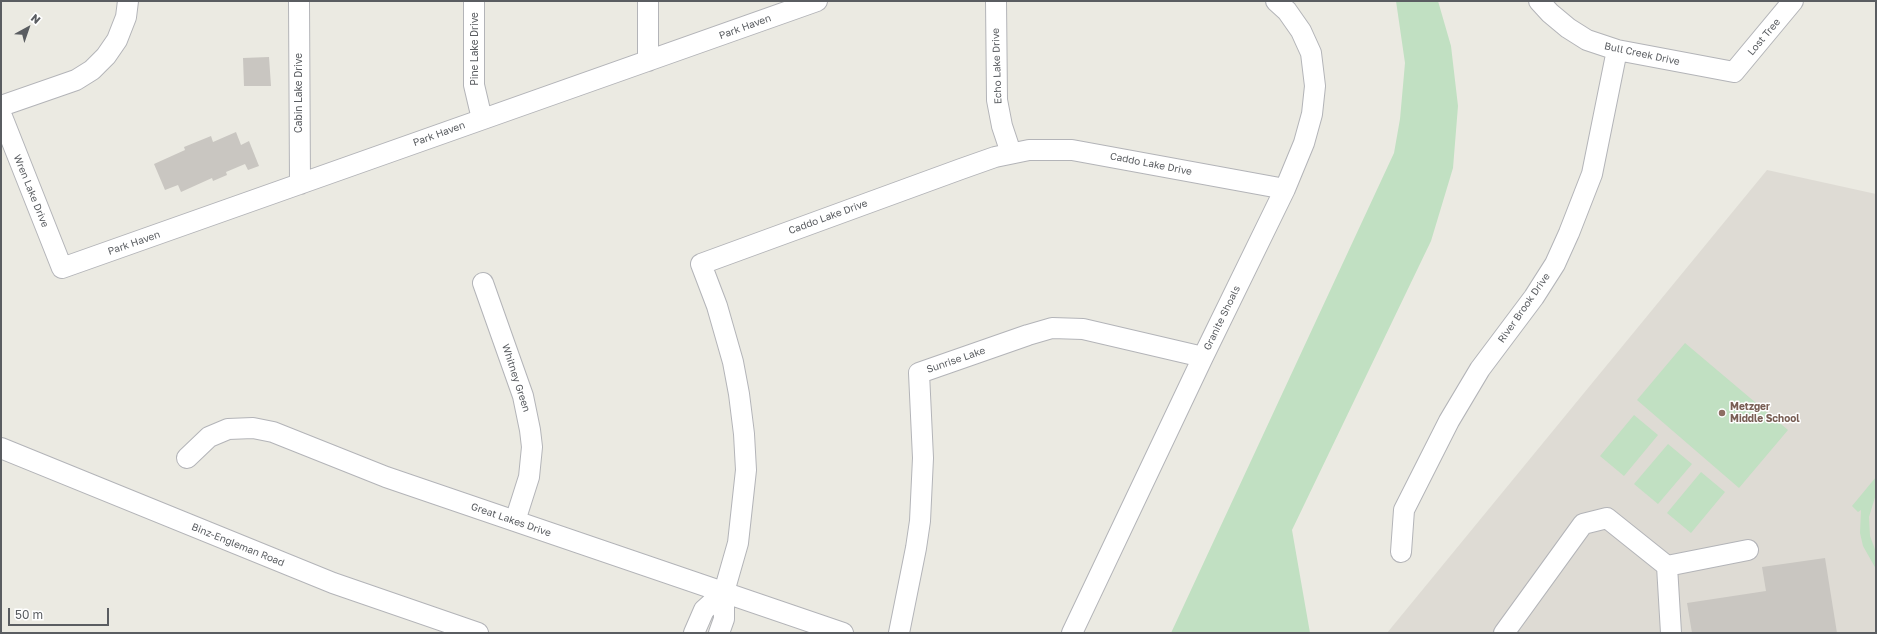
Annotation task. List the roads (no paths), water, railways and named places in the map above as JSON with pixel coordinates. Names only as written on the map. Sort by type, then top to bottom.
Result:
[{"type":"street","points":[[1,106],[76,80],[92,70],[106,56],[117,40],[126,17],[128,1]]},
{"type":"street","name":"Cabin Lake Drive","points":[[299,1],[300,184]]},
{"type":"street","name":"Pine Lake Drive","points":[[474,1],[474,85],[482,119]]},
{"type":"street","points":[[648,1],[648,62]]},
{"type":"street","name":"Park Haven","points":[[62,268],[817,1]]},
{"type":"street","name":"Echo Lake Drive","points":[[996,1],[997,100],[1002,126],[1011,153]]},
{"type":"street","name":"Granite Shoals","points":[[1072,633],[1203,357],[1285,189],[1304,143],[1312,114],[1315,86],[1311,53],[1301,31],[1287,11],[1276,1]]},
{"type":"street","name":"Lost Tree","points":[[1734,72],[1793,1]]},
{"type":"street","name":"Bull Creek Drive","points":[[1550,5],[1568,28],[1587,40],[1617,50],[1734,72]]},
{"type":"street","name":"River Brook Drive","points":[[1402,552],[1404,510],[1449,421],[1480,369],[1534,297],[1555,264],[1569,233],[1592,174],[1617,50]]},
{"type":"street","name":"Wren Lake Drive","points":[[1,114],[62,268]]},
{"type":"street","name":"Caddo Lake Drive","points":[[719,633],[724,619],[724,592],[738,543],[746,470],[744,434],[739,394],[729,348],[717,306],[701,264],[961,169],[1011,153],[1029,150],[1072,150],[1285,189]]},
{"type":"street","name":"Whitney Green","points":[[483,283],[523,396],[530,430],[532,447],[529,477],[515,521]]},
{"type":"street","name":"Sunrise Lake","points":[[899,633],[914,563],[920,521],[923,458],[918,373],[1028,334],[1052,328],[1083,329],[1203,357]]},
{"type":"street","name":"Great Lakes Drive","points":[[187,458],[209,437],[228,429],[253,428],[291,438],[386,477],[843,633]]},
{"type":"street","name":"Binz-Engleman Road","points":[[1,448],[333,583],[478,633]]},
{"type":"street","points":[[1504,633],[1583,524],[1607,518],[1667,566],[1671,633]]},
{"type":"street","points":[[1667,566],[1748,550]]},
{"type":"street","points":[[694,633],[704,610],[724,592]]},
{"type":"place","name":"Metzger Middle School","points":[[1722,413]]}]
